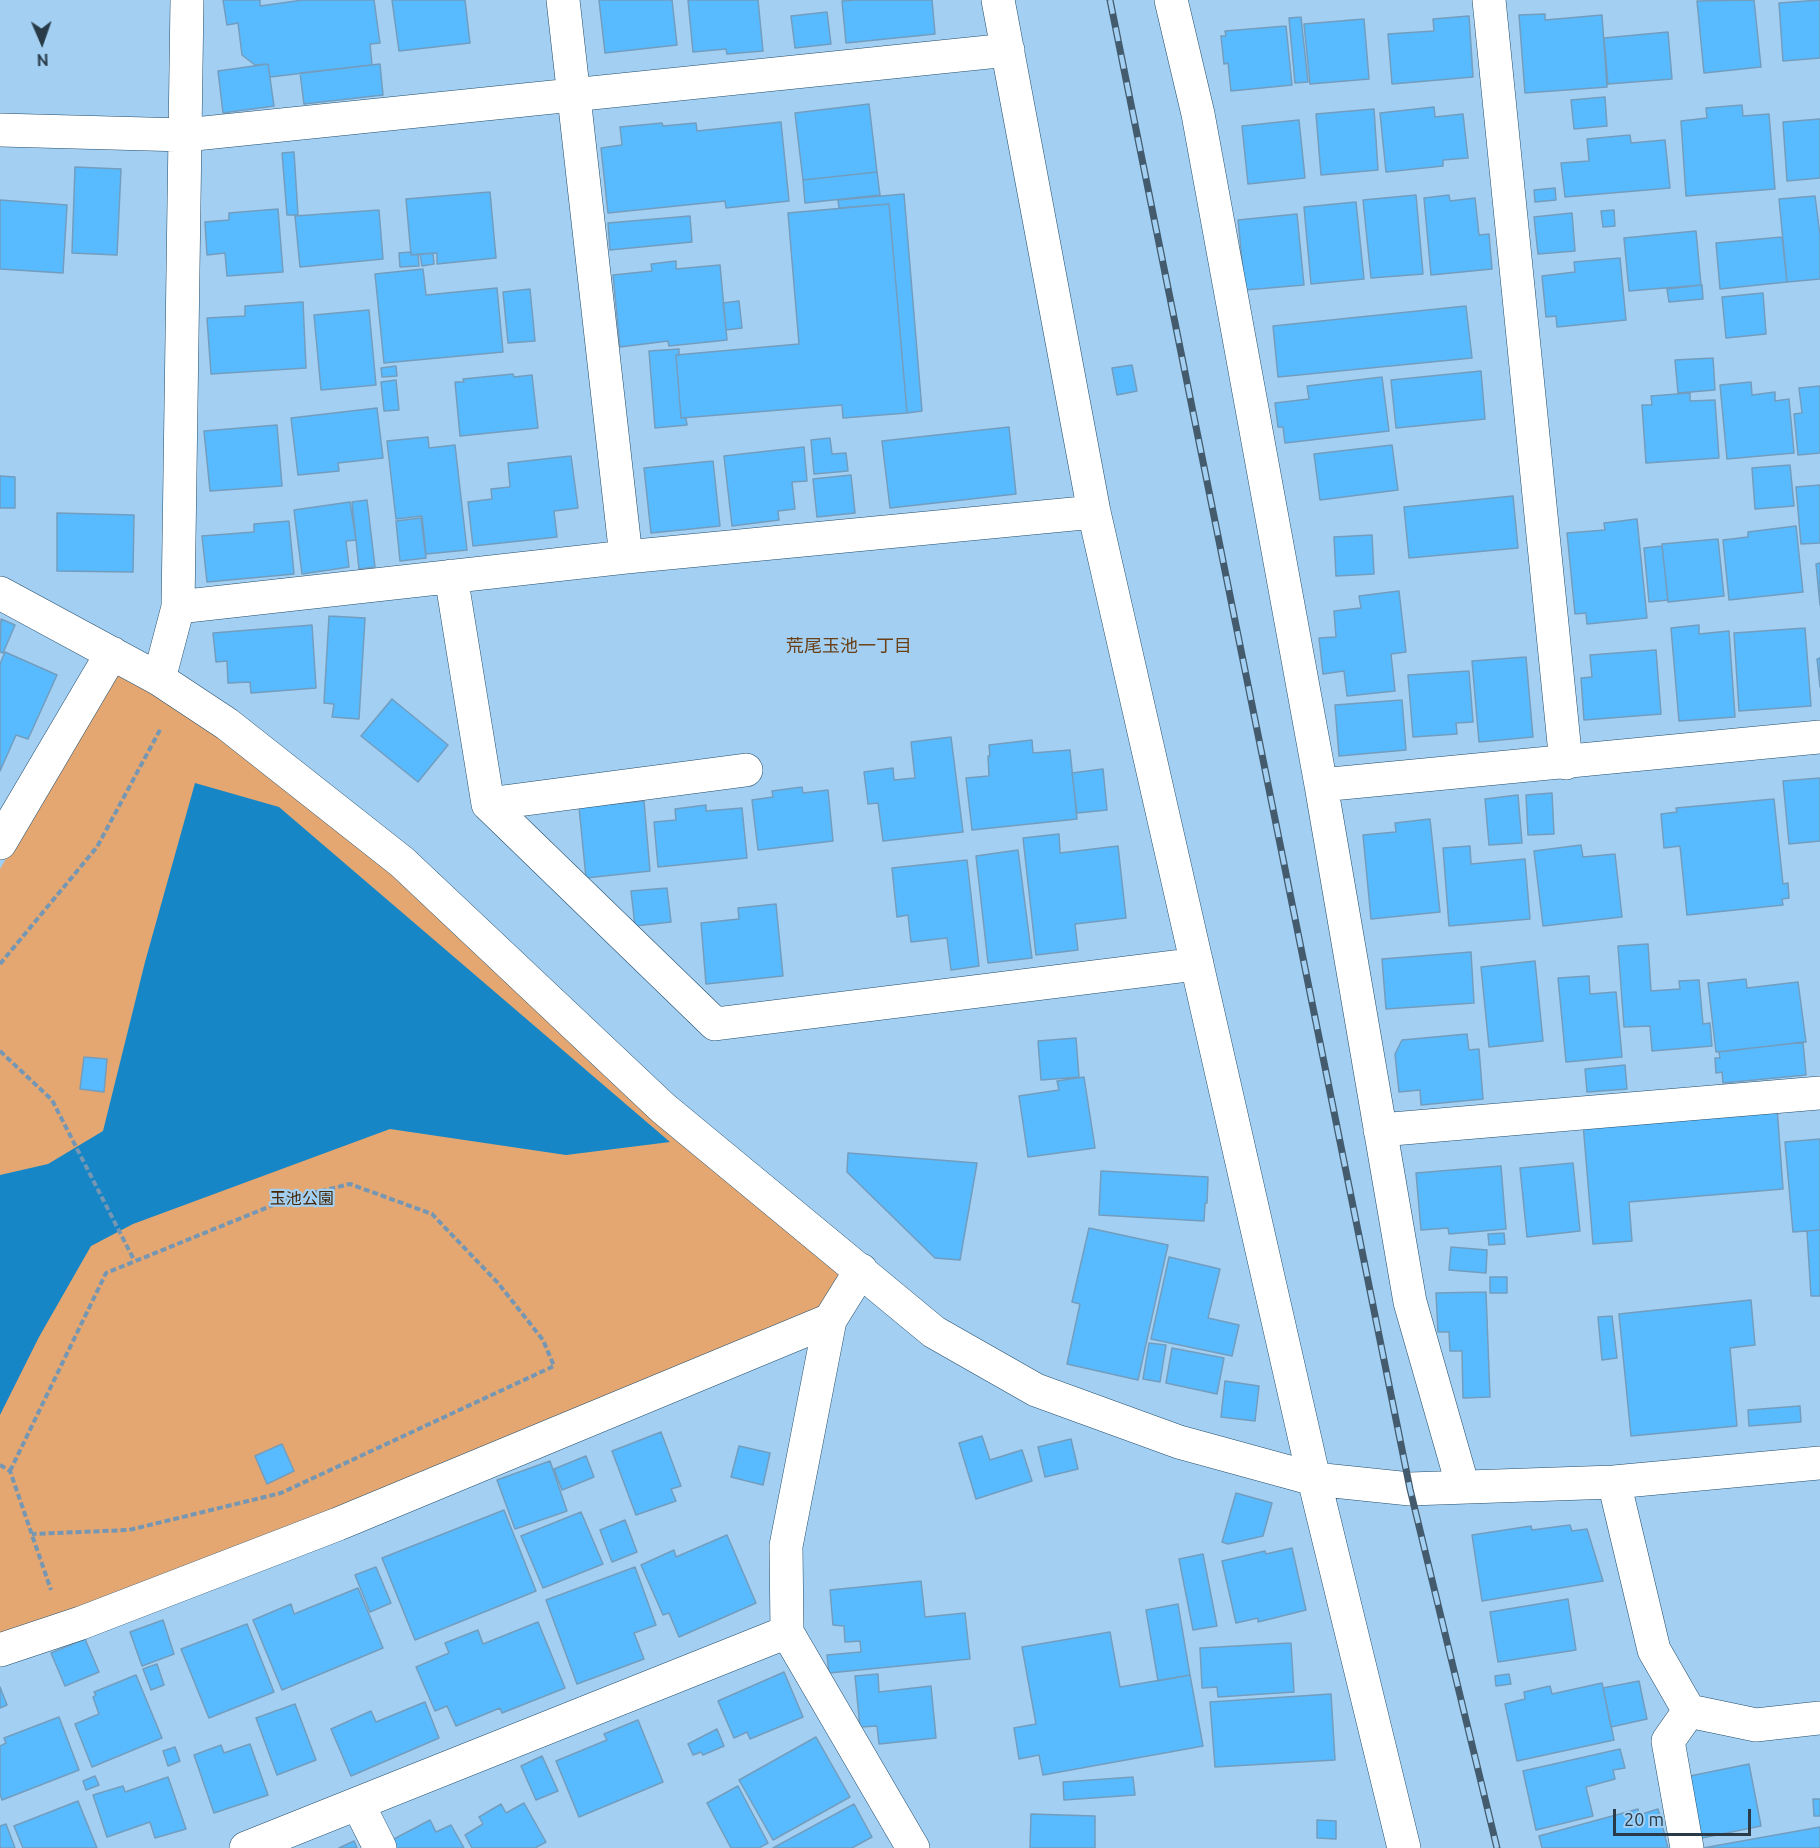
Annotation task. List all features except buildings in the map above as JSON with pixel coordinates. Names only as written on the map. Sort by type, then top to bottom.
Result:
[{"type":"street","points":[[170,686],[178,607],[187,0]]},
{"type":"street","points":[[563,0],[626,557]]},
{"type":"street","points":[[998,0],[1094,512],[1314,1479],[1404,1848]]},
{"type":"street","points":[[1171,0],[1198,114],[1321,785],[1410,1302],[1463,1487]]},
{"type":"street","points":[[1489,0],[1566,763]]},
{"type":"street","points":[[0,130],[185,135],[1008,50]]},
{"type":"street","points":[[178,607],[626,557],[1094,512]]},
{"type":"street","points":[[452,576],[488,804],[715,1024],[1197,964]]},
{"type":"street","points":[[0,593],[170,686],[226,724],[402,862],[663,1108],[934,1332],[1036,1390],[1179,1443],[1314,1479],[1410,1489],[1614,1482],[1820,1463]]},
{"type":"street","points":[[0,843],[112,653]]},
{"type":"street","points":[[1321,785],[1820,737]]},
{"type":"street","points":[[488,804],[746,770]]},
{"type":"street","points":[[1380,1130],[1820,1093]]},
{"type":"street","points":[[861,1270],[830,1320],[786,1546],[787,1632],[913,1848]]},
{"type":"street","points":[[0,1650],[338,1524],[830,1320]]},
{"type":"street","points":[[1614,1482],[1654,1650],[1689,1711],[1756,1725],[1820,1718]]},
{"type":"street","points":[[246,1848],[787,1632]]},
{"type":"street","points":[[1686,1848],[1668,1741],[1689,1711]]},
{"type":"street","points":[[358,1804],[380,1848]]},
{"type":"path","points":[[0,964],[97,846],[143,759],[170,686]]},
{"type":"path","points":[[0,1051],[52,1100],[134,1260]]},
{"type":"path","points":[[10,1471],[106,1273],[288,1199],[350,1184],[432,1214],[498,1283],[543,1340],[554,1366],[281,1493],[129,1530],[32,1534]]},
{"type":"path","points":[[0,1465],[10,1471],[64,1628]]},
{"type":"green space","name":"玉池公園","points":[[117,669],[198,721],[394,873],[844,1277],[823,1311],[357,1503],[0,1640],[0,869]]},
{"type":"water","points":[[195,783],[279,807],[670,1142],[566,1155],[390,1129],[133,1224],[91,1246],[39,1337],[0,1415],[0,1175],[48,1164],[103,1131],[145,962]]},
{"type":"railway","points":[[1110,0],[1410,1489],[1497,1848]]},
{"type":"district","name":"荒尾玉池一丁目","points":[[849,646]]}]
